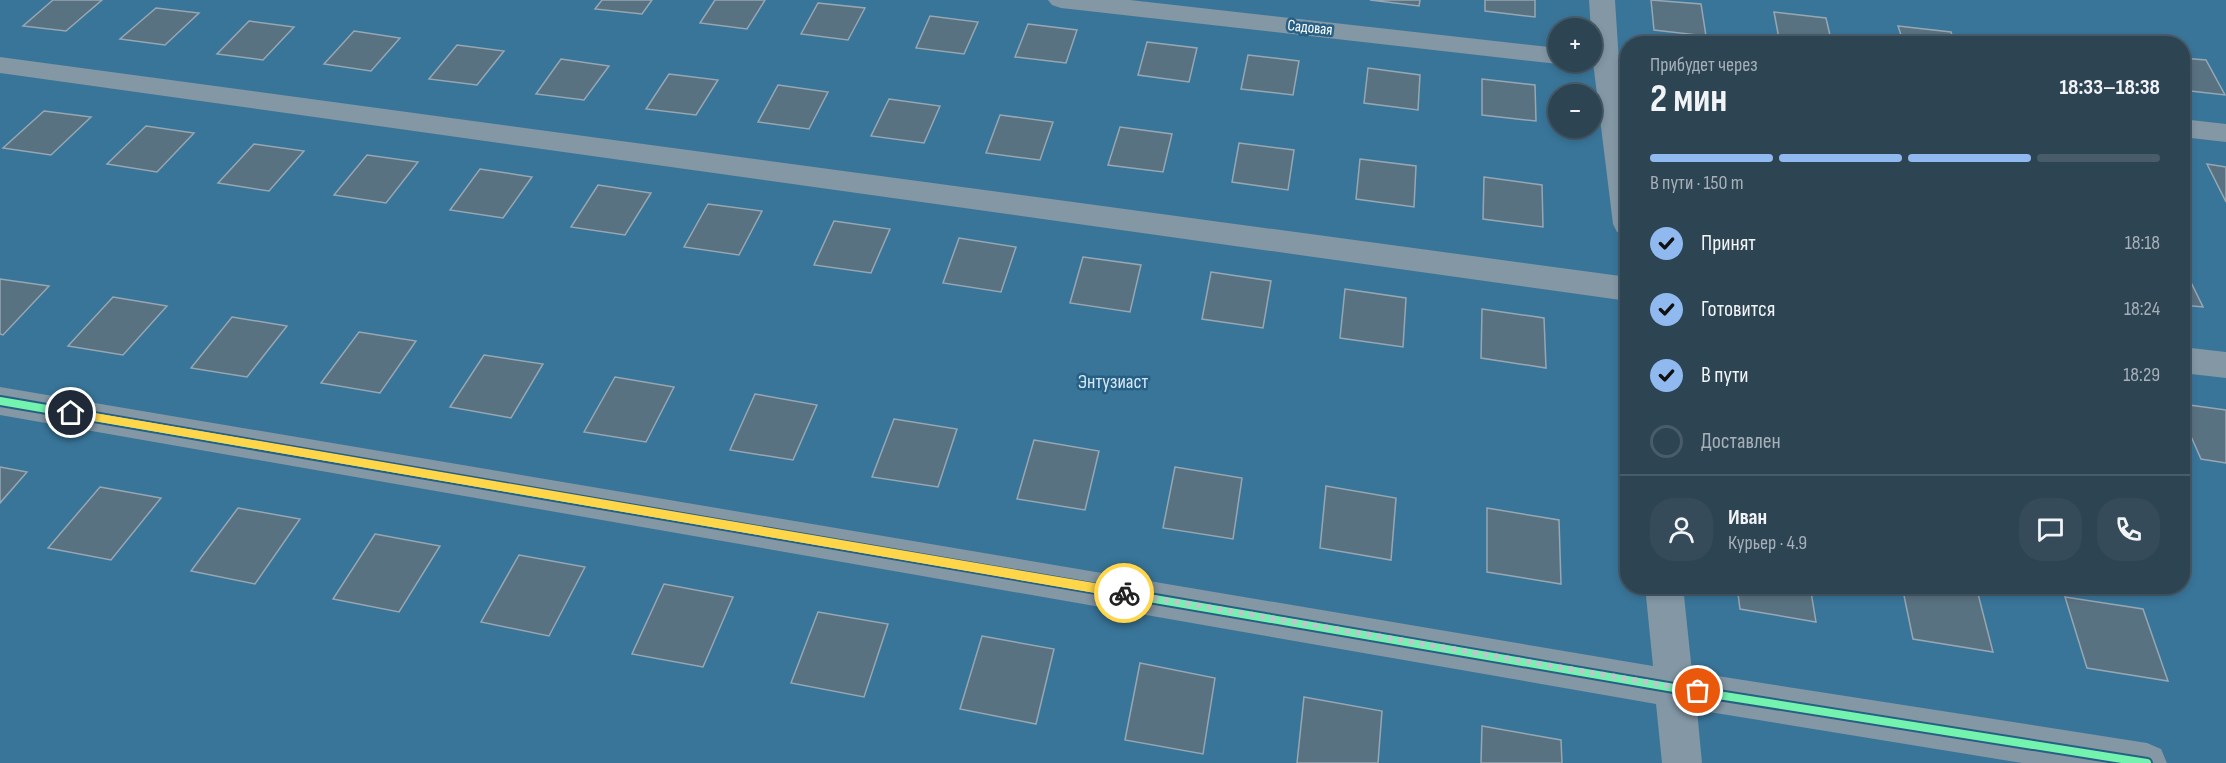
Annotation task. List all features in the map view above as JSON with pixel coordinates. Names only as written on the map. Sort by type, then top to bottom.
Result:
[{"type":"street","name":"Садовая","points":[[1061,0],[1548,55]]},
{"type":"street","points":[[1602,0],[1620,159]]},
{"type":"street","points":[[0,65],[1620,288]]},
{"type":"street","points":[[2190,129],[2226,133]]},
{"type":"street","points":[[2190,361],[2226,365]]},
{"type":"street","points":[[0,401],[1674,688],[2147,763]]},
{"type":"street","points":[[1665,594],[1682,763]]},
{"type":"green space","name":"Энтузиаст","points":[[0,0],[2226,0],[2226,763],[0,763]]},
{"type":"building","points":[[53,0],[102,0],[66,31],[23,26]]},
{"type":"building","points":[[602,0],[652,0],[642,14],[595,9]]},
{"type":"building","points":[[715,0],[765,0],[747,29],[700,23]]},
{"type":"building","points":[[1370,0],[1420,0],[1419,6]]},
{"type":"building","points":[[1485,0],[1535,0],[1535,17],[1485,11]]},
{"type":"building","points":[[1651,0],[1701,4],[1706,36],[1654,30]]},
{"type":"building","points":[[818,3],[865,8],[848,40],[801,34]]},
{"type":"building","points":[[156,8],[199,13],[165,45],[120,39]]},
{"type":"building","points":[[1774,12],[1826,18],[1830,36],[1778,36]]},
{"type":"building","points":[[930,16],[978,22],[964,54],[916,48]]},
{"type":"building","points":[[249,21],[294,27],[263,60],[217,54]]},
{"type":"building","points":[[1028,24],[1077,30],[1066,63],[1015,57]]},
{"type":"building","points":[[1898,26],[1951,32],[1952,36],[1901,36]]},
{"type":"building","points":[[354,31],[400,38],[371,71],[324,64]]},
{"type":"building","points":[[1147,42],[1197,48],[1189,82],[1138,75]]},
{"type":"building","points":[[457,45],[504,51],[477,85],[429,79]]},
{"type":"building","points":[[1248,55],[1299,61],[1293,95],[1241,89]]},
{"type":"building","points":[[561,59],[609,66],[584,100],[536,94]]},
{"type":"building","points":[[2190,59],[2206,60],[2225,95],[2190,91]]},
{"type":"building","points":[[1368,68],[1420,75],[1418,110],[1364,103]]},
{"type":"building","points":[[669,74],[718,80],[696,115],[646,109]]},
{"type":"building","points":[[1482,79],[1535,85],[1536,121],[1482,115]]},
{"type":"building","points":[[778,85],[828,92],[809,129],[758,122]]},
{"type":"building","points":[[889,99],[940,106],[924,143],[871,136]]},
{"type":"building","points":[[44,111],[91,117],[51,155],[3,148]]},
{"type":"building","points":[[1000,115],[1053,122],[1040,160],[986,153]]},
{"type":"building","points":[[146,126],[194,133],[157,172],[107,164]]},
{"type":"building","points":[[1120,127],[1172,134],[1163,172],[1108,165]]},
{"type":"building","points":[[1239,143],[1294,150],[1288,190],[1232,182]]},
{"type":"building","points":[[254,144],[304,151],[269,191],[218,183]]},
{"type":"building","points":[[367,155],[418,162],[386,203],[334,195]]},
{"type":"building","points":[[1360,159],[1416,166],[1414,207],[1356,199]]},
{"type":"building","points":[[2207,164],[2226,167],[2226,202]]},
{"type":"building","points":[[480,169],[532,177],[503,218],[450,210]]},
{"type":"building","points":[[1484,177],[1542,185],[1543,227],[1483,219]]},
{"type":"building","points":[[598,185],[651,193],[625,235],[571,227]]},
{"type":"building","points":[[708,204],[762,211],[739,255],[684,247]]},
{"type":"building","points":[[834,221],[890,229],[871,273],[814,265]]},
{"type":"building","points":[[959,238],[1016,247],[1001,292],[943,283]]},
{"type":"building","points":[[1083,257],[1141,265],[1130,312],[1070,303]]},
{"type":"building","points":[[1211,272],[1271,281],[1263,328],[1202,319]]},
{"type":"building","points":[[0,279],[49,286],[3,335],[0,334]]},
{"type":"building","points":[[2190,280],[2203,307],[2190,306]]},
{"type":"building","points":[[1345,289],[1406,298],[1403,347],[1340,338]]},
{"type":"building","points":[[113,297],[167,306],[123,355],[68,346]]},
{"type":"building","points":[[1482,309],[1544,318],[1546,368],[1481,358]]},
{"type":"building","points":[[232,317],[287,326],[247,377],[191,368]]},
{"type":"building","points":[[359,332],[416,341],[380,393],[321,383]]},
{"type":"building","points":[[484,355],[543,364],[511,418],[450,407]]},
{"type":"building","points":[[615,377],[674,387],[646,442],[584,432]]},
{"type":"building","points":[[755,394],[817,405],[793,460],[730,450]]},
{"type":"building","points":[[2190,405],[2226,410],[2226,463],[2201,459],[2190,434]]},
{"type":"building","points":[[894,419],[957,429],[938,487],[872,477]]},
{"type":"building","points":[[1034,440],[1099,451],[1085,510],[1017,499]]},
{"type":"building","points":[[0,467],[27,472],[0,503]]},
{"type":"building","points":[[1175,467],[1242,478],[1233,539],[1163,528]]},
{"type":"building","points":[[1326,486],[1396,498],[1391,560],[1320,548]]},
{"type":"building","points":[[100,487],[161,498],[111,560],[48,548]]},
{"type":"building","points":[[238,508],[300,519],[255,584],[191,571]]},
{"type":"building","points":[[1487,508],[1559,520],[1561,584],[1487,572]]},
{"type":"building","points":[[375,534],[440,546],[399,612],[333,599]]},
{"type":"building","points":[[519,555],[585,567],[549,636],[481,622]]},
{"type":"building","points":[[664,584],[733,597],[703,667],[632,654]]},
{"type":"building","points":[[1738,594],[1811,594],[1816,622],[1740,609]]},
{"type":"building","points":[[1904,594],[1978,594],[1993,652],[1913,639]]},
{"type":"building","points":[[2065,597],[2143,609],[2168,681],[2087,668]]},
{"type":"building","points":[[818,612],[888,624],[864,697],[791,683]]},
{"type":"building","points":[[982,636],[1054,649],[1036,724],[960,709]]},
{"type":"building","points":[[1140,663],[1215,678],[1203,754],[1125,740]]},
{"type":"building","points":[[1304,697],[1382,711],[1378,763],[1297,763]]},
{"type":"building","points":[[1482,726],[1561,740],[1562,763],[1481,763]]},
{"type":"cycle path","points":[[0,401],[1674,688],[2147,763]]},
{"type":"way so far","points":[[1124,593],[1698,691]]},
{"type":"route","points":[[71,413],[1124,593]]}]
